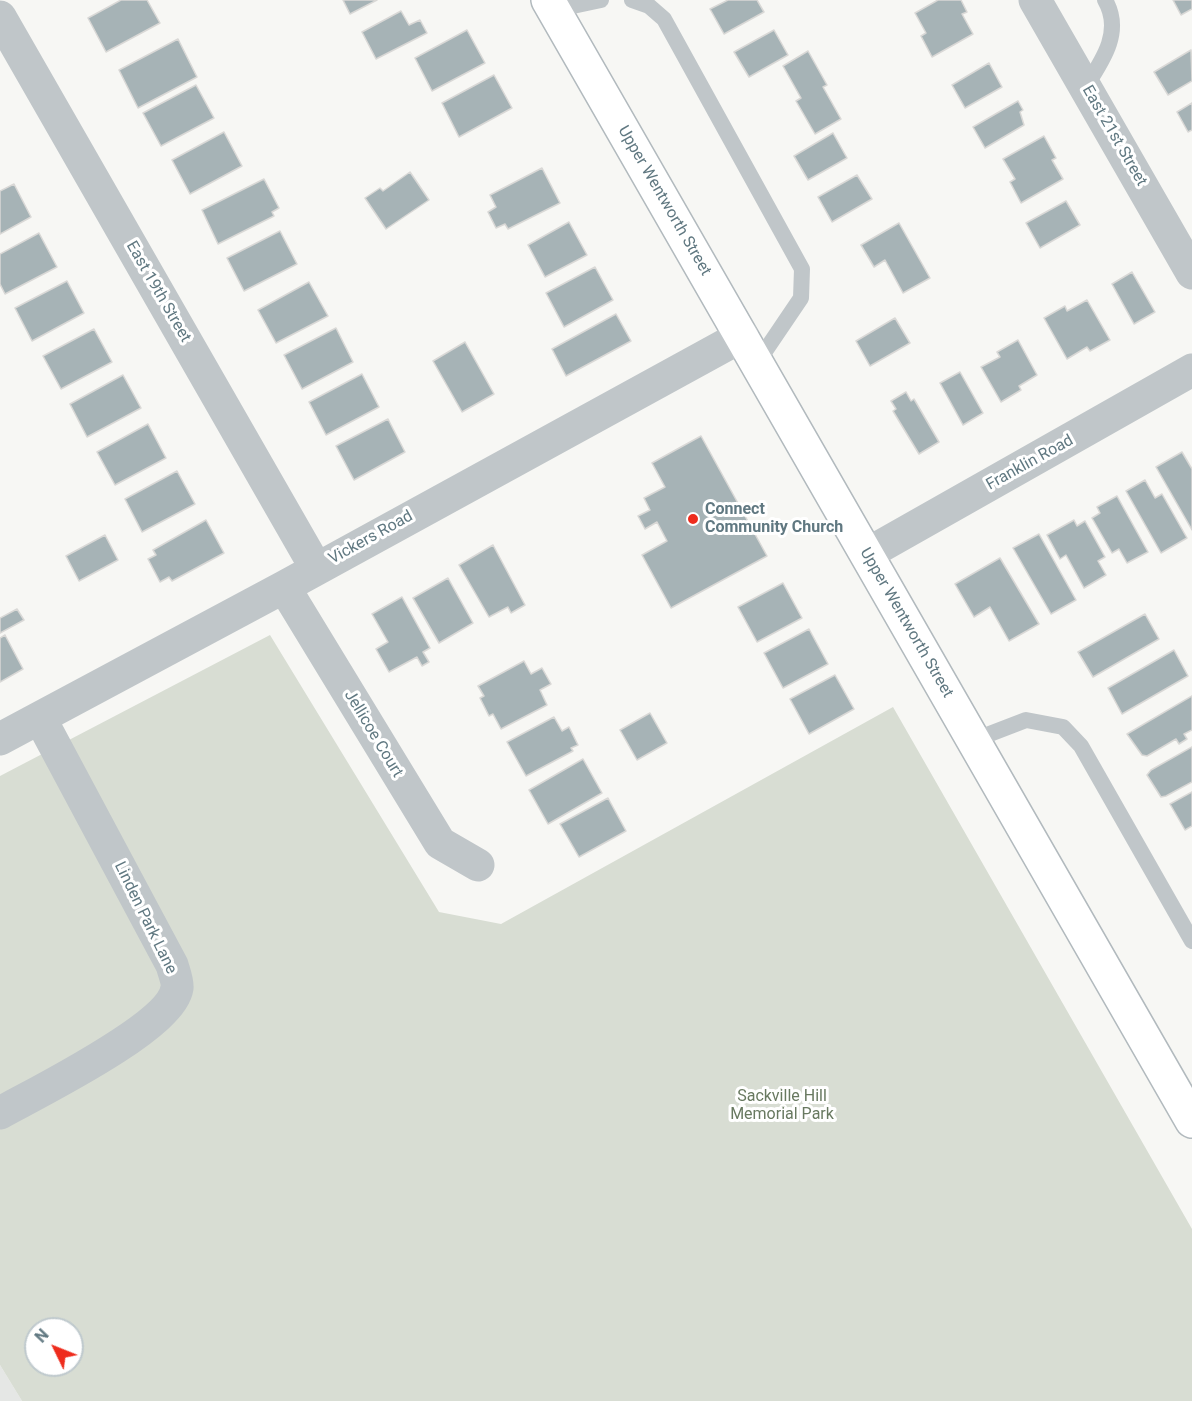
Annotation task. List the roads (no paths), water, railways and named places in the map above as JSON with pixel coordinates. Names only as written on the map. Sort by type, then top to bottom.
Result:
[{"type":"main road","name":"Upper Wentworth Street","points":[[551,5],[1192,1121]]},
{"type":"street","name":"East 21st Street","points":[[1035,0],[1192,273]]},
{"type":"street","name":"East 19th Street","points":[[0,17],[316,568]]},
{"type":"street","name":"Vickers Road","points":[[0,739],[316,568],[750,350]]},
{"type":"street","name":"Franklin Road","points":[[867,554],[1192,370]]},
{"type":"street","name":"Jellicoe Court","points":[[284,587],[440,843],[478,865]]},
{"type":"street","name":"Linden Park Lane","points":[[0,1113],[78,1070],[144,1028],[167,1008],[177,987],[167,955],[40,718]]},
{"type":"lane","points":[[551,5],[601,0]]},
{"type":"lane","points":[[632,0],[650,6],[664,19],[802,269],[801,298],[750,350]]},
{"type":"lane","points":[[1086,86],[1101,63],[1113,35],[1108,5],[1105,0]]},
{"type":"lane","points":[[974,740],[1026,720],[1063,727],[1081,746],[1192,941]]},
{"type":"place","name":"Connect Community Church","points":[[693,519]]},
{"type":"park label","name":"Sackville Hill Memorial Park","points":[[782,1106]]}]
